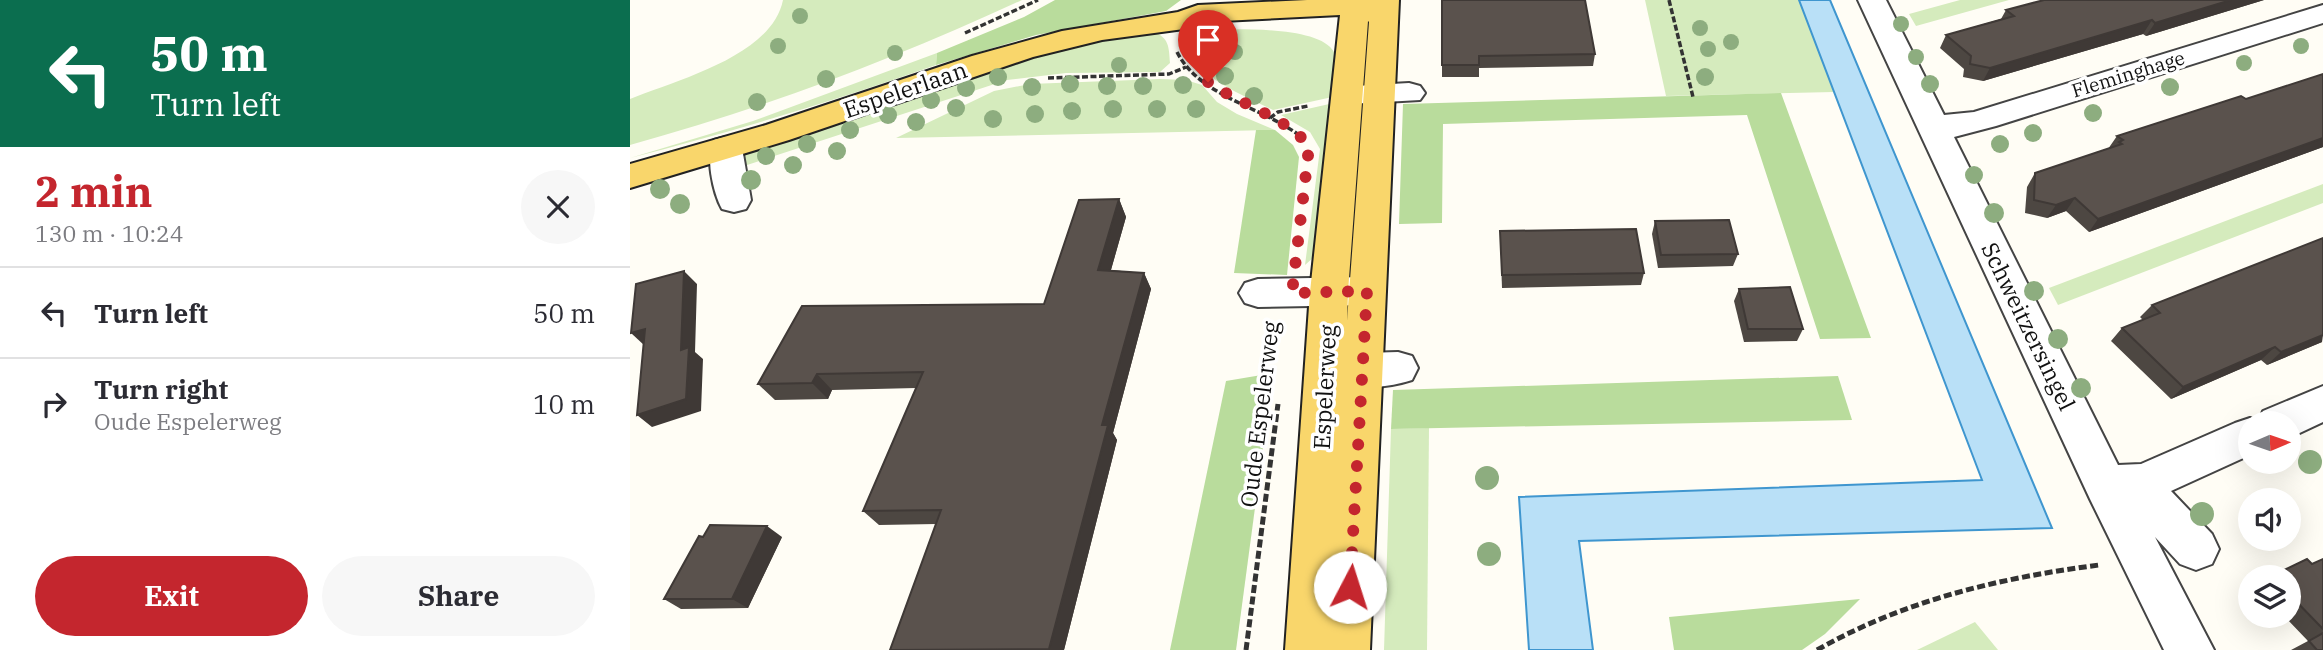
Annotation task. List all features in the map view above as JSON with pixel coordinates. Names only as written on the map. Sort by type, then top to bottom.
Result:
[{"type":"main road","name":"Espelerlaan","points":[[630,176],[726,148],[1028,48],[1104,30],[1181,32],[1195,24],[1285,23],[1367,10]]},
{"type":"main road","name":"Espelerweg","points":[[1346,650],[1379,93],[1367,10]]},
{"type":"main road","name":"Espelerweg","points":[[1309,650],[1362,369],[1329,292],[1379,93]]},
{"type":"street","name":"Schweitzersingel","points":[[1872,0],[1932,126],[2120,484],[2190,650]]},
{"type":"street","name":"Fleminghage","points":[[1932,126],[1960,126],[1985,119],[2323,14]]},
{"type":"street","points":[[726,148],[734,200]]},
{"type":"street","points":[[1258,293],[1367,291]]},
{"type":"street","points":[[2301,413],[2323,403]]},
{"type":"street","points":[[2120,484],[2165,475],[2238,442]]},
{"type":"street","points":[[2120,484],[2196,550]]},
{"type":"path","points":[[1669,0],[1693,97]]},
{"type":"path","points":[[1181,32],[1178,58],[1186,67],[1223,93],[1295,130],[1309,147]]},
{"type":"path","points":[[1139,75],[1175,73],[1186,67]]},
{"type":"path","points":[[1270,117],[1278,113]]},
{"type":"path","name":"Oude Espelerweg","points":[[1246,650],[1278,403]]},
{"type":"path","points":[[1817,650],[1864,625],[1949,593],[2031,575],[2105,564]]},
{"type":"green space","points":[[783,0],[1022,0],[829,81],[630,145],[630,99],[696,74],[742,51],[775,20]]},
{"type":"green space","points":[[1055,0],[1181,0],[1166,11],[1036,35],[936,65],[937,53],[1024,17]]},
{"type":"green space","points":[[1645,0],[1799,0],[1834,92],[1666,96]]},
{"type":"green space","points":[[1960,0],[2009,0],[1916,26],[1909,14]]},
{"type":"green space","points":[[1190,30],[1267,30],[1309,36],[1324,43],[1334,52],[1338,62],[1337,96],[1273,110],[1199,68],[1183,47]]},
{"type":"green space","points":[[1153,32],[1165,40],[1168,47],[1170,63],[1160,72],[1066,73],[1007,80],[744,166],[744,151],[989,67],[1076,45]]},
{"type":"green space","points":[[937,53],[936,65],[898,78],[784,115],[630,158],[753,121]]},
{"type":"green space","points":[[1186,80],[1202,85],[1217,102],[1237,114],[1275,130],[896,138],[994,91],[1030,84]]},
{"type":"green space","points":[[1781,93],[1871,338],[1820,339],[1747,115],[1443,124],[1442,223],[1399,224],[1403,104]]},
{"type":"green space","points":[[1338,102],[1324,248],[1305,265],[1320,149],[1310,132],[1281,115]]},
{"type":"green space","points":[[1256,130],[1275,130],[1293,145],[1299,157],[1287,275],[1234,273]]},
{"type":"green space","points":[[2323,184],[2323,203],[2058,305],[2049,288]]},
{"type":"green space","points":[[1273,373],[1236,650],[1170,650],[1226,381]]},
{"type":"green space","points":[[1838,376],[1852,420],[1391,429],[1393,390]]},
{"type":"green space","points":[[1429,428],[1427,650],[1384,650],[1391,429]]},
{"type":"green space","points":[[1860,599],[1825,634],[1802,650],[1674,650],[1669,617]]},
{"type":"green space","points":[[1975,622],[1998,650],[1917,650]]},
{"type":"water","points":[[1799,0],[1830,0],[2052,528],[1579,541],[1593,650],[1529,650],[1519,497],[1982,480]]},
{"type":"building","points":[[1442,0],[1585,0],[1595,54],[1479,56],[1479,65],[1442,65]]},
{"type":"building","points":[[2044,0],[2231,0],[2155,23],[2152,20],[1990,68],[1970,64],[1971,56],[1946,35],[2014,16],[2006,10]]},
{"type":"building","points":[[2323,74],[2323,138],[2098,219],[2075,198],[2056,205],[2034,200],[2035,173],[2122,144],[2119,142],[2123,140],[2117,136],[2241,96],[2246,99]]},
{"type":"building","points":[[1119,199],[1098,270],[1144,273],[1102,425],[1108,425],[1049,649],[890,650],[941,510],[863,511],[923,372],[817,374],[812,383],[758,384],[802,306],[1044,304],[1079,200]]},
{"type":"building","points":[[1729,220],[1738,254],[1661,255],[1655,221]]},
{"type":"building","points":[[1636,229],[1644,273],[1502,275],[1500,231]]},
{"type":"building","points":[[2323,238],[2323,335],[2281,352],[2275,347],[2183,387],[2122,328],[2160,313],[2152,305]]},
{"type":"building","points":[[684,271],[681,350],[689,347],[686,399],[637,415],[645,329],[631,333],[636,284]]},
{"type":"building","points":[[1790,287],[1803,329],[1748,329],[1739,289]]},
{"type":"building","points":[[710,525],[767,526],[732,599],[664,599],[699,536],[703,537]]},
{"type":"building","points":[[2307,559],[2312,564],[2323,559],[2323,629],[2301,606],[2301,565],[2295,565]]},
{"type":"building","points":[[2323,633],[2323,650],[2317,650],[2309,641]]},
{"type":"route","points":[[1208,82],[1246,107],[1295,130],[1309,147],[1311,155],[1292,293],[1367,291],[1350,587]]}]
